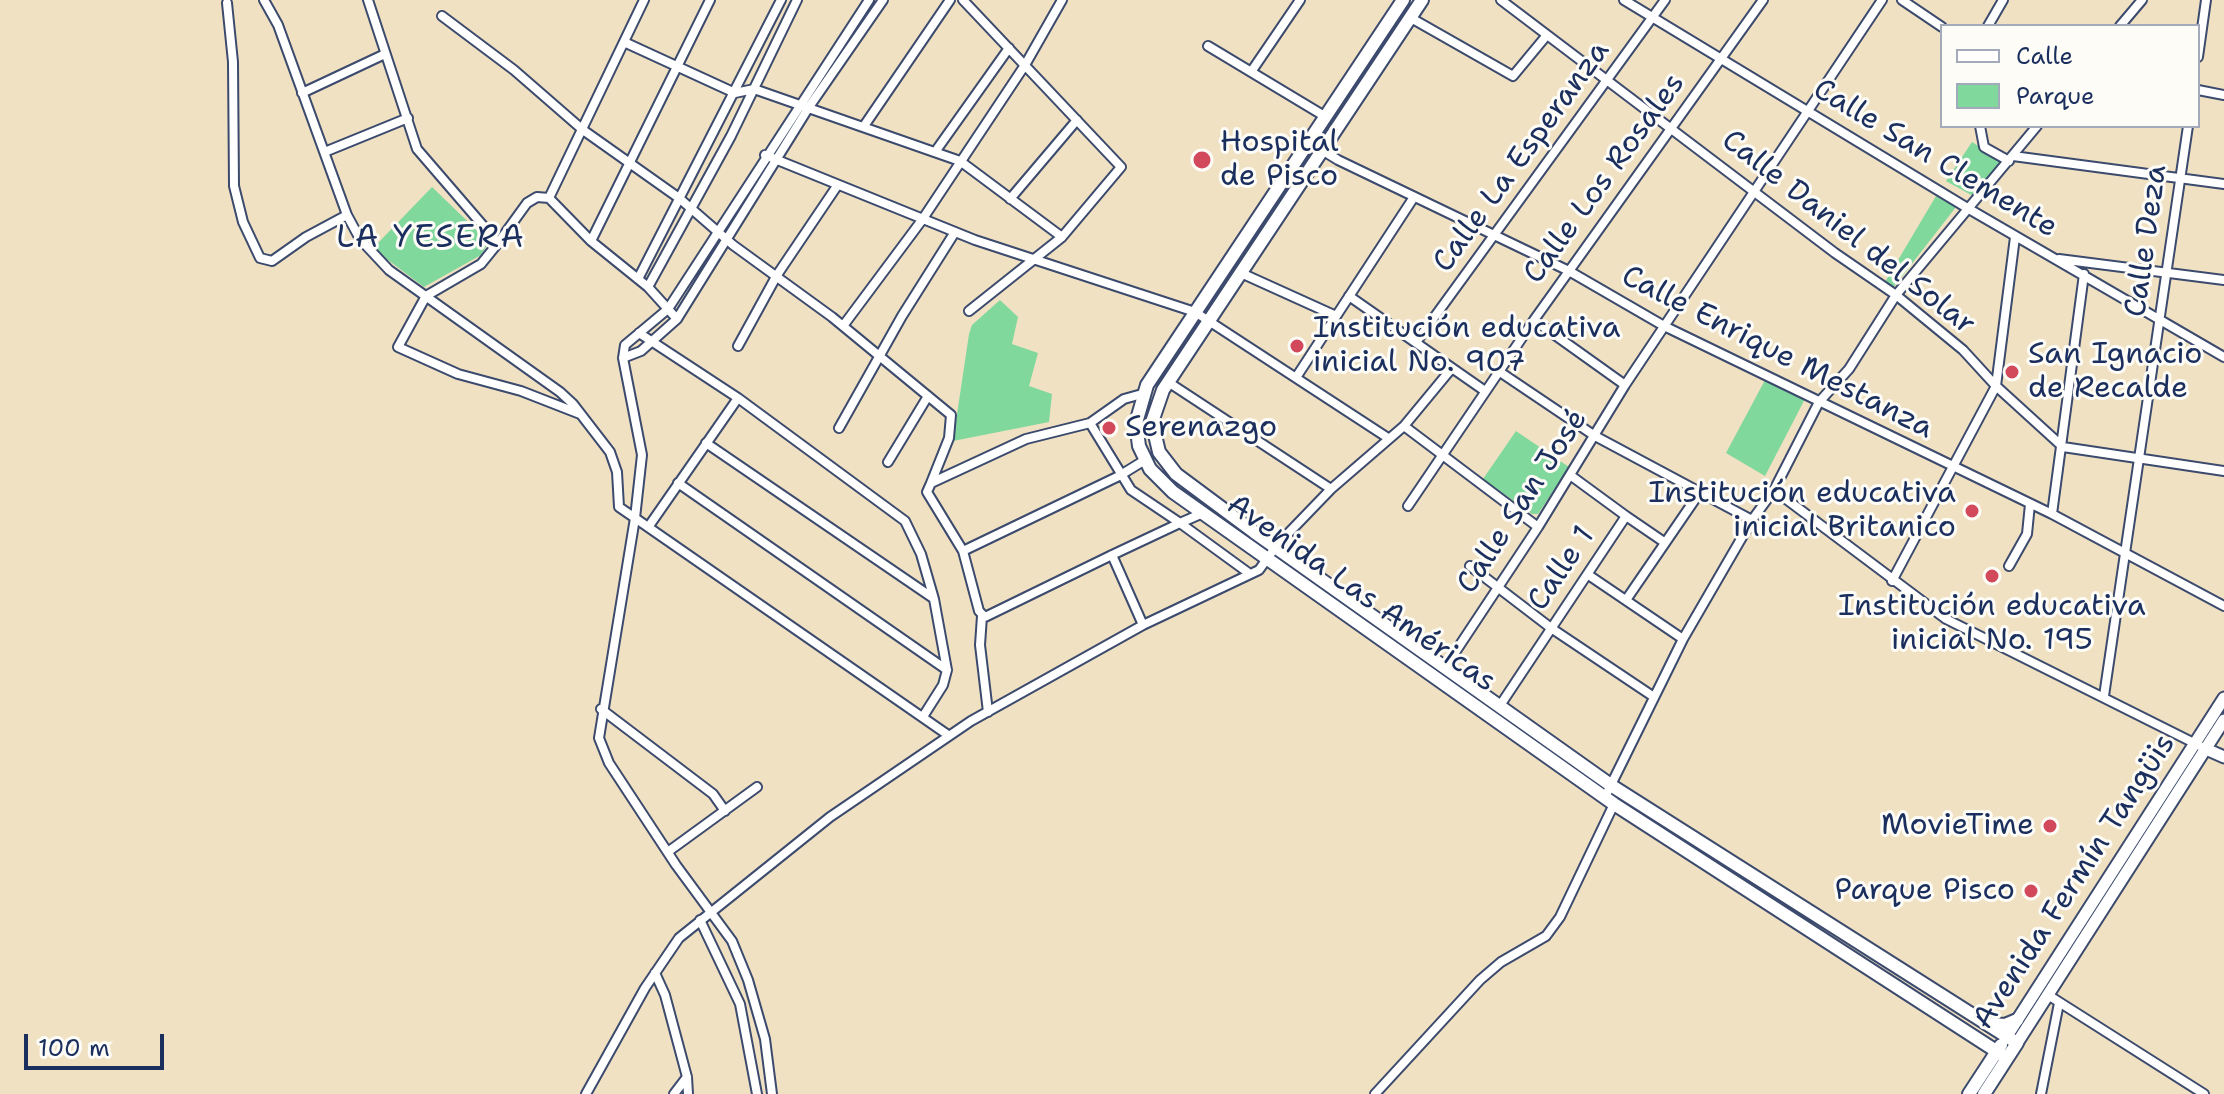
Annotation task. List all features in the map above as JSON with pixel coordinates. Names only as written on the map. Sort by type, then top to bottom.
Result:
[{"type":"main road","name":"Avenida Las Américas","points":[[1422,0],[1168,382],[1158,400],[1152,422],[1155,442],[1163,460],[1176,474],[1499,707],[1660,834],[2002,1054]]},
{"type":"main road","name":"Avenida Las Américas","points":[[1397,2],[1326,117],[1142,394],[1136,423],[1145,460],[1173,492],[1610,796],[1668,821],[2012,1039]]},
{"type":"main road","name":"Avenida Fermín Tangüis","points":[[2012,1039],[2017,1020],[2127,860],[2200,746],[2224,698]]},
{"type":"main road","name":"Avenida Fermín Tangüis","points":[[2200,746],[2224,720]]},
{"type":"main road","points":[[2200,746],[2224,757]]},
{"type":"main road","points":[[1660,834],[1668,821]]},
{"type":"main road","name":"Avenida Fermín Tangüis","points":[[1969,1094],[2048,995],[2127,860]]},
{"type":"main road","points":[[1991,1024],[2005,1025],[2017,1020]]},
{"type":"main road","name":"Avenida Fermín Tangüis","points":[[1984,1094],[2002,1054]]},
{"type":"street","points":[[264,0],[278,25],[327,151],[347,215],[374,256],[541,377],[583,415],[610,452],[617,472],[619,507],[924,715],[948,735]]},
{"type":"street","points":[[368,0],[417,149],[498,243]]},
{"type":"street","points":[[549,198],[644,0]]},
{"type":"street","points":[[591,241],[710,0]]},
{"type":"street","points":[[638,279],[781,0]]},
{"type":"street","points":[[648,287],[693,210],[797,0]]},
{"type":"street","points":[[772,1094],[765,1039],[748,980],[732,941],[676,865],[602,750],[598,724],[635,518],[642,455],[623,358],[625,345],[668,309],[765,155],[869,0]]},
{"type":"street","points":[[623,358],[653,342],[677,319],[809,107],[883,0]]},
{"type":"street","points":[[864,126],[950,0]]},
{"type":"street","points":[[963,0],[1121,167],[1062,237],[1037,260],[969,311]]},
{"type":"street","points":[[843,326],[922,220],[1025,65],[1062,0]]},
{"type":"street","points":[[1251,72],[1299,0]]},
{"type":"street","name":"Calle Daniel del Solar","points":[[1501,0],[1835,253],[1896,295],[1963,350],[1996,386],[2063,447]]},
{"type":"street","name":"Calle San Clemente","points":[[1624,0],[2015,237],[2224,357]]},
{"type":"street","name":"Calle La Esperanza","points":[[1417,341],[1665,0]]},
{"type":"street","name":"Calle Los Rosales","points":[[1408,506],[1534,320],[1763,0]]},
{"type":"street","name":"Calle San José","points":[[1444,670],[1538,527],[1625,385],[1882,0]]},
{"type":"street","points":[[1902,0],[1940,26]]},
{"type":"street","points":[[1989,24],[2003,0]]},
{"type":"street","points":[[2122,24],[2142,0]]},
{"type":"street","points":[[2200,43],[2206,0]]},
{"type":"street","points":[[227,3],[233,62],[234,186],[243,222],[260,258],[272,261],[306,237],[347,215]]},
{"type":"street","points":[[442,16],[514,70],[583,130],[679,198],[725,239],[843,326],[951,415],[952,426],[931,483],[930,497],[963,551],[982,616],[980,645],[988,712]]},
{"type":"street","points":[[1411,18],[1513,76],[1547,35]]},
{"type":"street","points":[[624,42],[735,93],[754,89],[960,161],[1062,237]]},
{"type":"street","points":[[1208,46],[1326,117]]},
{"type":"street","points":[[935,152],[1009,48]]},
{"type":"street","points":[[302,93],[385,54]]},
{"type":"street","points":[[2200,90],[2224,95]]},
{"type":"street","points":[[327,151],[408,118]]},
{"type":"street","points":[[1010,199],[1077,120]]},
{"type":"street","points":[[1980,128],[1984,147],[2011,158],[2224,184]]},
{"type":"street","points":[[1375,1094],[1480,980],[1501,962],[1546,936],[1560,917],[1610,796],[1683,639],[1752,520],[1774,490],[1819,402],[1849,369],[1896,295],[2035,128]]},
{"type":"street","name":"Calle Deza","points":[[2104,696],[2188,128]]},
{"type":"street","name":"Calle Enrique Mestanza","points":[[1309,142],[1414,197],[1569,271],[1664,326],[2052,514],[2224,606]]},
{"type":"street","points":[[765,155],[922,220],[1195,312],[1388,438]]},
{"type":"street","points":[[738,346],[777,275],[837,186]]},
{"type":"street","points":[[583,415],[521,391],[458,374],[400,349],[426,296],[481,264],[527,203],[537,197],[549,198],[591,241],[648,287],[677,319]]},
{"type":"street","points":[[1297,376],[1414,197]]},
{"type":"street","points":[[839,428],[955,232]]},
{"type":"street","points":[[1892,581],[1996,386],[2015,237]]},
{"type":"street","points":[[2055,258],[2224,280]]},
{"type":"street","points":[[1241,273],[1336,316]]},
{"type":"street","points":[[2052,514],[2084,274]]},
{"type":"street","points":[[1349,296],[1485,391]]},
{"type":"street","points":[[1534,320],[1625,385]]},
{"type":"street","points":[[639,333],[738,398],[905,521],[921,554],[934,599],[947,670],[943,685],[924,715]]},
{"type":"street","points":[[586,1094],[655,973],[679,938],[700,920],[830,817],[948,735],[1143,625],[1262,567],[1277,545],[1331,489],[1404,426],[1452,368]]},
{"type":"street","points":[[1500,372],[1595,436],[1752,520]]},
{"type":"street","points":[[1168,382],[1331,489]]},
{"type":"street","points":[[931,483],[1026,439],[1090,423],[1124,399],[1142,394]]},
{"type":"street","points":[[888,462],[928,396]]},
{"type":"street","points":[[649,526],[738,398]]},
{"type":"street","points":[[1090,423],[1119,476],[1131,490],[1250,574]]},
{"type":"street","points":[[1404,426],[1538,527]]},
{"type":"street","points":[[706,443],[934,599]]},
{"type":"street","points":[[2063,447],[2224,471]]},
{"type":"street","points":[[963,551],[1119,476],[1145,460]]},
{"type":"street","name":"Calle 1","points":[[1499,707],[1590,576],[1626,516],[1570,475]]},
{"type":"street","points":[[678,483],[947,670]]},
{"type":"street","points":[[1774,490],[1946,619],[2200,746]]},
{"type":"street","points":[[1626,600],[1700,492]]},
{"type":"street","points":[[2009,566],[2027,534],[2030,504]]},
{"type":"street","points":[[982,616],[1203,513]]},
{"type":"street","points":[[1626,516],[1664,542]]},
{"type":"street","points":[[1112,555],[1143,625]]},
{"type":"street","points":[[1470,566],[1551,628],[1654,697]]},
{"type":"street","points":[[1590,576],[1683,639]]},
{"type":"street","points":[[601,709],[713,794],[725,811]]},
{"type":"street","points":[[669,851],[757,787]]},
{"type":"street","points":[[700,920],[740,1004],[757,1094]]},
{"type":"street","points":[[655,973],[665,995],[687,1077],[688,1094]]},
{"type":"street","points":[[2048,995],[2204,1094]]},
{"type":"street","points":[[2041,1094],[2059,1003]]},
{"type":"street","points":[[674,1094],[687,1077]]},
{"type":"green space","points":[[1972,142],[2001,160],[1973,196],[1946,181]]},
{"type":"green space","points":[[432,187],[489,242],[481,255],[424,287],[377,250],[377,244]]},
{"type":"green space","points":[[1936,196],[1956,207],[1893,288],[1885,282]]},
{"type":"green space","points":[[1000,300],[1018,317],[1012,344],[1038,353],[1029,386],[1052,394],[1049,422],[953,441],[972,325]]},
{"type":"green space","points":[[1765,380],[1805,399],[1765,476],[1726,453]]},
{"type":"green space","points":[[1516,431],[1569,467],[1538,514],[1532,514],[1483,479]]},
{"type":"place","name":"Hospital de Pisco","points":[[1202,160]]},
{"type":"place","name":"Institución educativa inicial No. 907","points":[[1297,346]]},
{"type":"place","name":"San Ignacio de Recalde","points":[[2012,372]]},
{"type":"place","name":"Serenazgo","points":[[1109,428]]},
{"type":"place","name":"Institución educativa inicial Britanico","points":[[1972,511]]},
{"type":"place","name":"Institución educativa inicial No. 195","points":[[1992,576]]},
{"type":"place","name":"MovieTime","points":[[2050,826]]},
{"type":"place","name":"Parque Pisco","points":[[2031,891]]},
{"type":"district","name":"LA YESERA","points":[[431,239]]}]
